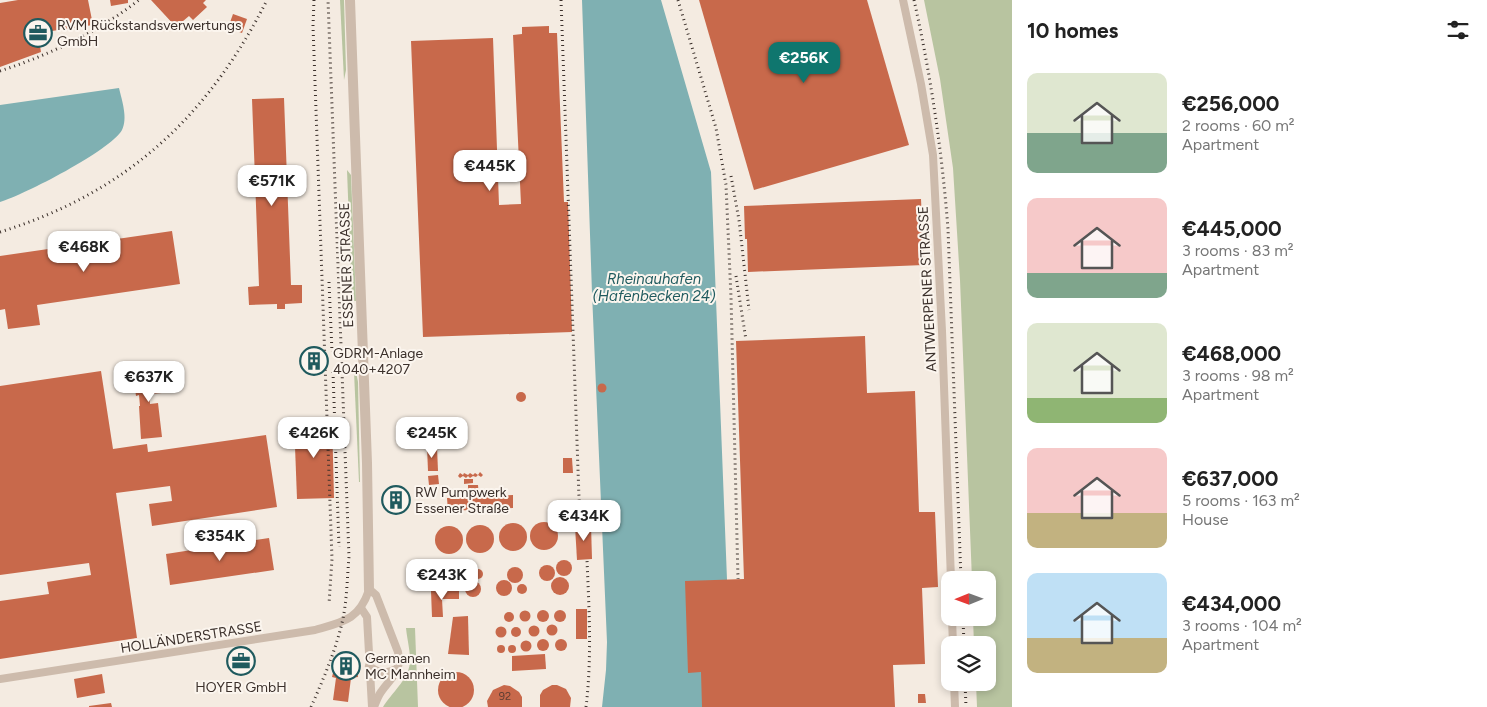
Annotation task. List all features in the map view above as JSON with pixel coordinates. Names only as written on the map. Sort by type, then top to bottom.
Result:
[{"type":"street","name":"ESSENER STRASSE","points":[[350,0],[367,463],[369,590]]},
{"type":"street","name":"ANTWERPENER STRASSE","points":[[903,0],[921,84],[933,155],[942,331],[951,571]]},
{"type":"street","points":[[369,590],[376,595],[400,660],[394,676],[380,693],[373,707],[367,617],[361,608],[369,590]]},
{"type":"street","name":"HOLLÄNDERSTRASSE","points":[[0,679],[316,630],[346,620],[355,615],[361,608]]},
{"type":"street","points":[[369,666],[382,673],[388,673],[398,668]]},
{"type":"street","points":[[954,691],[955,707]]},
{"type":"green space","points":[[340,0],[344,0],[346,70],[344,80]]},
{"type":"green space","points":[[924,0],[1012,0],[1012,707],[977,707],[976,691],[996,691],[996,636],[974,636],[973,626],[996,626],[996,571],[972,571],[960,280],[953,168],[940,79]]},
{"type":"green space","points":[[347,170],[351,175],[356,301],[352,301]]},
{"type":"green space","points":[[354,372],[356,372],[358,382],[360,482],[359,482]]},
{"type":"green space","points":[[406,628],[415,628],[418,707],[383,707],[404,679],[409,666],[410,656]]},
{"type":"water","name":"Rheinauhafen (Hafenbecken 24)","points":[[582,0],[661,0],[711,172],[732,707],[602,707],[607,642]]},
{"type":"water","points":[[119,88],[124,109],[124,125],[115,139],[66,171],[28,191],[0,202],[0,105]]},
{"type":"building","name":"RVM Rückstandsverwertungs GmbH","points":[[18,0],[88,0],[93,25],[38,33],[41,52],[0,67],[0,3]]},
{"type":"building","points":[[110,0],[128,0],[128,3],[111,6]]},
{"type":"building","points":[[151,0],[206,0],[203,3],[207,7],[193,20],[189,16],[176,27]]},
{"type":"building","points":[[699,0],[867,0],[909,145],[754,190]]},
{"type":"building","points":[[233,14],[247,19],[242,33],[228,28]]},
{"type":"building","points":[[549,26],[549,33],[557,33],[564,202],[568,202],[572,332],[423,337],[411,41],[493,38],[499,205],[521,204],[513,35],[522,34],[522,27]]},
{"type":"building","points":[[284,98],[291,285],[302,285],[302,303],[285,304],[285,309],[277,309],[277,304],[249,305],[248,287],[259,286],[252,99]]},
{"type":"building","points":[[921,199],[924,265],[748,272],[744,206]]},
{"type":"building","points":[[172,231],[180,284],[37,305],[40,325],[8,329],[5,309],[0,310],[0,256]]},
{"type":"building","points":[[865,336],[867,393],[915,391],[919,512],[935,512],[938,587],[922,588],[925,664],[893,665],[895,707],[702,707],[701,672],[688,673],[685,581],[744,579],[736,341]]},
{"type":"building","points":[[159,370],[162,393],[149,394],[150,404],[158,403],[162,437],[141,439],[139,395],[136,396],[133,374]]},
{"type":"building","points":[[101,371],[113,449],[147,444],[148,452],[266,435],[277,507],[152,526],[149,504],[172,501],[170,486],[116,493],[137,638],[0,659],[0,601],[49,594],[47,582],[91,575],[89,563],[0,575],[0,386]]},
{"type":"building","points":[[602,384],[606,388],[602,392],[598,388]]},
{"type":"building","points":[[519,392],[523,392],[526,397],[525,401],[519,402],[516,399],[516,395]]},
{"type":"building","points":[[332,419],[334,498],[297,499],[294,420]]},
{"type":"building","points":[[427,447],[437,447],[438,471],[428,471]]},
{"type":"building","points":[[563,458],[572,458],[573,473],[563,473]]},
{"type":"building","points":[[460,473],[468,475],[470,473],[473,475],[475,473],[478,475],[470,478],[463,476],[460,478],[458,476]]},
{"type":"building","points":[[438,475],[439,484],[429,485],[428,476]]},
{"type":"building","points":[[464,479],[473,479],[473,483],[464,484]]},
{"type":"building","points":[[468,485],[478,485],[479,497],[513,495],[513,508],[448,511],[447,498],[458,498],[458,494],[467,494],[468,497]]},
{"type":"building","name":"RW Pumpwerk Essener Straße","points":[[404,493],[404,505],[389,506],[388,494]]},
{"type":"building","points":[[544,522],[554,526],[558,536],[554,546],[544,550],[534,546],[530,536],[534,526]]},
{"type":"building","points":[[513,523],[523,527],[527,537],[523,547],[513,551],[503,547],[499,537],[503,527]]},
{"type":"building","points":[[480,525],[490,529],[494,539],[490,549],[480,553],[470,549],[466,539],[470,529]]},
{"type":"building","points":[[591,525],[592,559],[577,560],[575,526]]},
{"type":"building","points":[[449,526],[459,530],[463,540],[459,550],[449,554],[439,550],[435,540],[439,530]]},
{"type":"building","points":[[269,538],[274,570],[170,585],[166,554]]},
{"type":"building","points":[[564,560],[570,562],[572,568],[570,574],[564,576],[558,574],[556,568],[558,562]]},
{"type":"building","points":[[547,565],[553,567],[555,573],[553,579],[547,581],[541,579],[539,573],[541,567]]},
{"type":"building","points":[[460,567],[466,569],[468,575],[466,581],[460,583],[454,581],[452,575],[454,569]]},
{"type":"building","points":[[515,567],[521,569],[523,575],[521,581],[515,583],[509,581],[507,575],[509,569]]},
{"type":"building","points":[[476,569],[480,569],[483,574],[482,578],[476,579],[473,576],[473,572]]},
{"type":"building","points":[[443,570],[449,572],[451,578],[449,584],[443,586],[437,584],[435,578],[437,572]]},
{"type":"building","points":[[560,577],[566,580],[569,586],[566,592],[560,595],[554,592],[551,586],[554,580]]},
{"type":"building","points":[[504,580],[510,582],[512,588],[510,594],[504,596],[498,594],[496,588],[498,582]]},
{"type":"building","points":[[473,581],[479,583],[481,589],[479,595],[473,597],[467,595],[465,589],[467,583]]},
{"type":"building","points":[[520,584],[524,584],[527,589],[526,593],[520,594],[517,591],[517,587]]},
{"type":"building","points":[[459,590],[459,599],[442,599],[443,617],[432,617],[431,591]]},
{"type":"building","points":[[576,609],[587,609],[587,639],[576,639]]},
{"type":"building","points":[[525,610],[531,616],[525,622],[519,616]]},
{"type":"building","points":[[541,610],[545,610],[549,616],[545,622],[541,622],[537,618],[537,614]]},
{"type":"building","points":[[558,610],[562,610],[566,616],[562,622],[558,622],[554,618],[554,614]]},
{"type":"building","points":[[507,612],[511,612],[514,617],[513,621],[507,622],[504,619],[504,615]]},
{"type":"building","points":[[468,616],[469,655],[448,654],[453,617]]},
{"type":"building","points":[[552,624],[558,630],[552,636],[546,630]]},
{"type":"building","points":[[534,625],[540,631],[534,637],[528,631]]},
{"type":"building","points":[[501,626],[507,632],[501,638],[495,632]]},
{"type":"building","points":[[514,627],[518,627],[521,632],[520,636],[514,637],[511,634],[511,630]]},
{"type":"building","points":[[541,639],[545,639],[549,645],[545,651],[541,651],[537,647],[537,643]]},
{"type":"building","points":[[559,639],[563,639],[567,645],[563,651],[559,651],[555,647],[555,643]]},
{"type":"building","points":[[526,640],[532,646],[526,652],[520,646]]},
{"type":"building","points":[[501,645],[505,649],[501,653],[497,649]]},
{"type":"building","points":[[512,645],[516,649],[512,653],[508,649]]},
{"type":"building","points":[[545,654],[546,669],[512,671],[512,656]]},
{"type":"building","points":[[348,656],[348,658],[356,657],[358,677],[351,678],[348,702],[333,700],[336,678],[332,677],[337,657]]},
{"type":"building","points":[[456,672],[468,678],[474,690],[468,702],[456,708],[444,702],[438,690],[444,678]]},
{"type":"building","points":[[102,674],[105,693],[77,698],[74,679]]},
{"type":"building","points":[[504,685],[510,686],[519,692],[522,697],[522,707],[488,707],[487,701],[493,690]]},
{"type":"building","points":[[552,685],[566,689],[571,698],[570,707],[540,707],[540,695],[543,690]]},
{"type":"building","points":[[918,694],[925,694],[926,703],[918,703]]},
{"type":"building","points":[[111,703],[112,707],[89,707],[89,706]]},
{"type":"railway","points":[[0,71],[37,58],[72,42],[123,12],[139,0]]},
{"type":"railway","points":[[0,232],[45,216],[87,196],[124,172],[159,145],[190,115],[218,80],[244,42],[267,0]]},
{"type":"railway","points":[[314,0],[313,26],[332,559],[329,604]]},
{"type":"railway","points":[[311,707],[332,655],[342,623],[349,557],[328,0]]},
{"type":"railway","points":[[561,0],[580,525]]},
{"type":"railway","points":[[678,0],[716,128],[726,185],[731,297],[738,579]]},
{"type":"railway","points":[[914,0],[935,114],[943,171],[948,229],[961,571]]},
{"type":"railway","points":[[731,176],[739,220],[749,310]]},
{"type":"railway","points":[[736,276],[746,340]]},
{"type":"railway","points":[[329,282],[332,352]]},
{"type":"railway","points":[[333,372],[339,547]]},
{"type":"railway","points":[[586,707],[589,652],[587,560]]},
{"type":"railway","points":[[963,626],[964,636]]},
{"type":"railway","points":[[965,691],[966,707]]},
{"type":"place","name":"RVM Rückstandsverwertungs GmbH","points":[[38,33]]},
{"type":"place","name":"GDRM-Anlage 4040+4207","points":[[314,361]]},
{"type":"place","name":"RW Pumpwerk Essener Straße","points":[[396,500]]},
{"type":"place","name":"HOYER GmbH","points":[[241,661]]},
{"type":"place","name":"Germanen MC Mannheim","points":[[346,666]]}]
